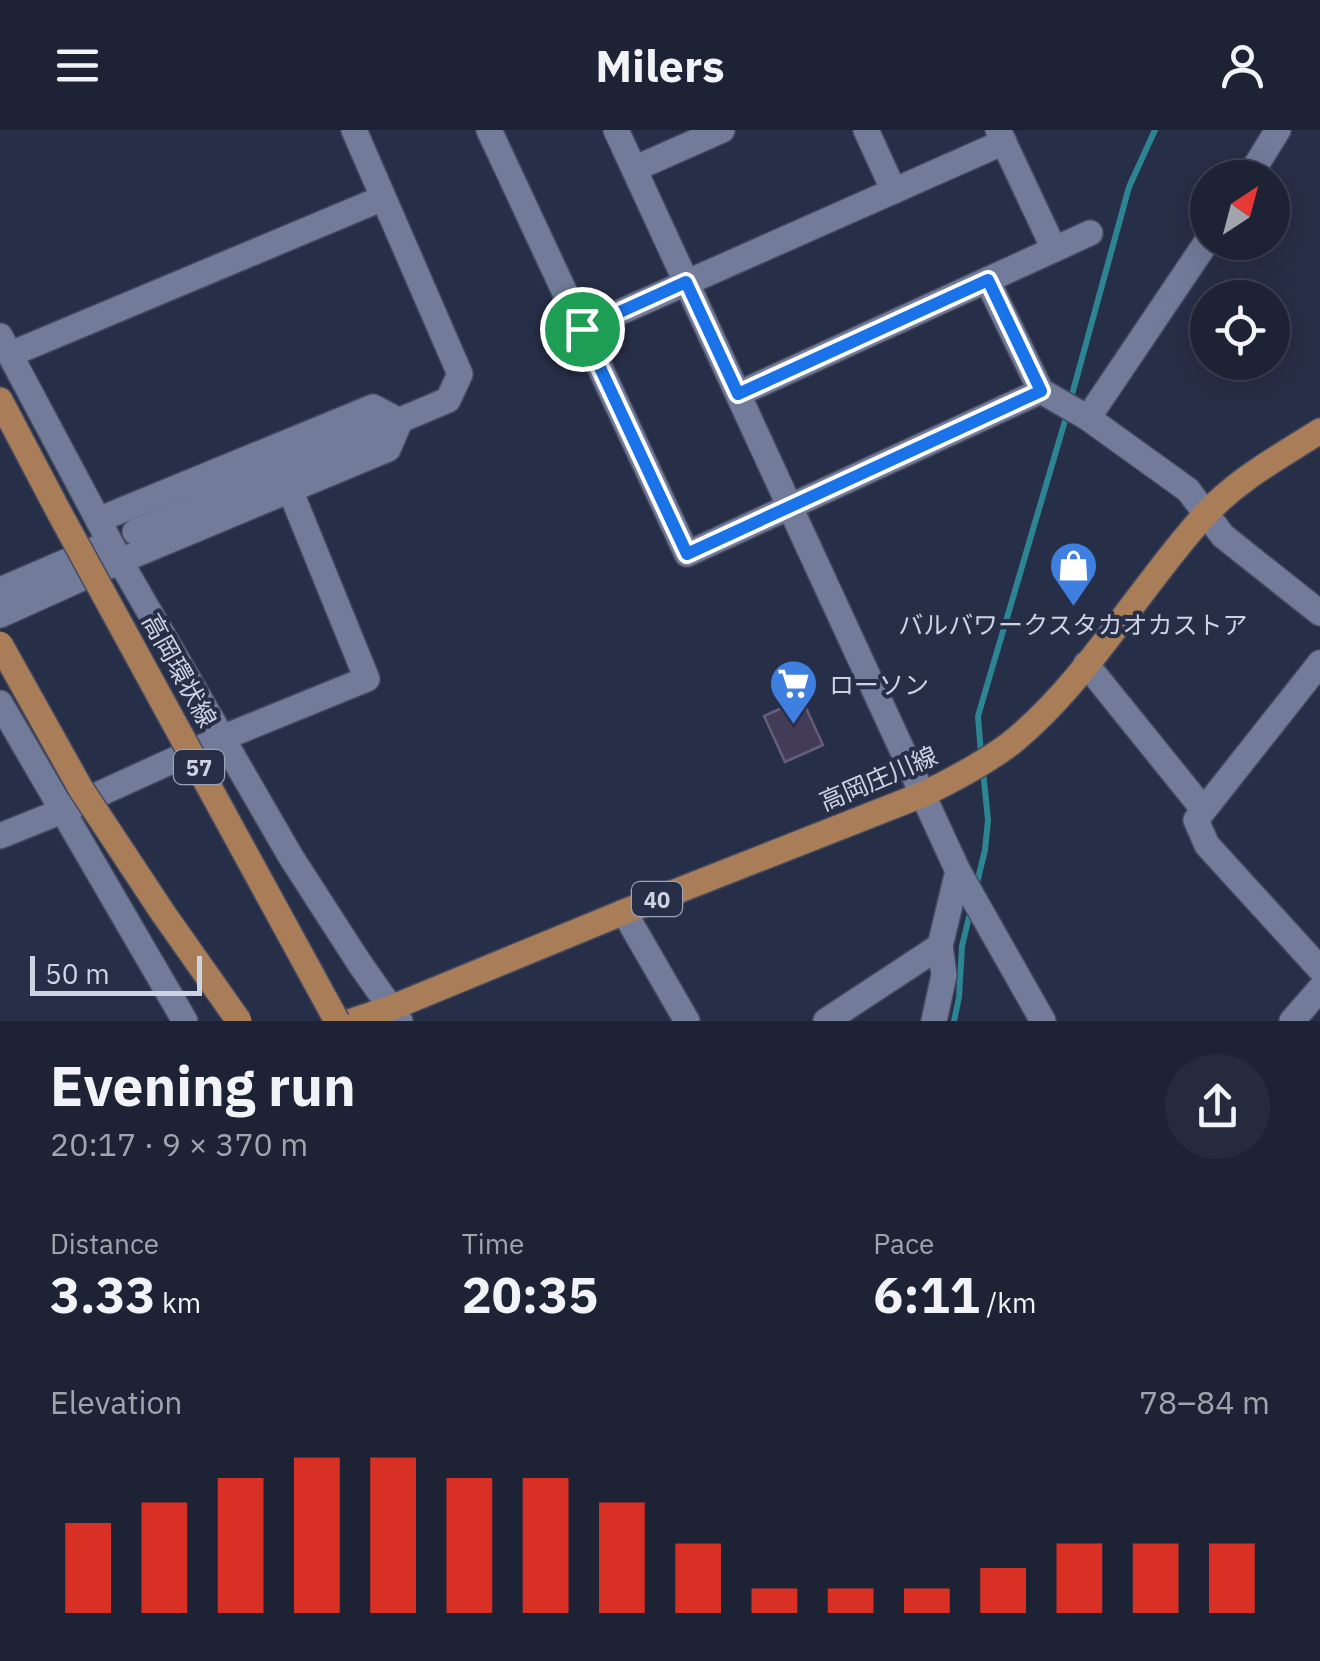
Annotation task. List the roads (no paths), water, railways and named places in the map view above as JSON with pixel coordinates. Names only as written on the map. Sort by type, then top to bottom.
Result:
[{"type":"main road","name":"高岡環状線","points":[[0,400],[337,1021]]},
{"type":"main road","name":"高岡庄川線","points":[[352,1021],[396,1014],[624,912],[924,794],[959,776],[1010,743],[1053,702],[1205,514],[1249,476],[1320,431]]},
{"type":"main road","points":[[0,644],[81,790],[239,1021]]},
{"type":"street","points":[[136,532],[448,400],[460,374],[354,130]]},
{"type":"street","points":[[489,130],[687,554],[1041,391]]},
{"type":"street","points":[[616,130],[963,880],[1043,1021]]},
{"type":"street","points":[[634,169],[722,130]]},
{"type":"street","points":[[866,130],[894,191]]},
{"type":"street","points":[[1259,160],[1278,130]]},
{"type":"street","points":[[582,329],[894,191],[1001,136],[1054,250]]},
{"type":"street","points":[[384,198],[5,345],[98,520],[110,554],[291,856],[396,1014]]},
{"type":"street","points":[[738,394],[1090,233]]},
{"type":"street","points":[[1088,418],[1195,260]]},
{"type":"street","points":[[988,280],[1041,391],[1088,418],[1188,490],[1223,536],[1320,613]]},
{"type":"street","points":[[98,520],[373,407],[400,421]]},
{"type":"street","points":[[0,590],[290,490],[388,449],[400,421]]},
{"type":"street","points":[[0,836],[367,679],[290,490]]},
{"type":"street","points":[[0,615],[110,554]]},
{"type":"street","points":[[1320,663],[1196,820],[1206,844],[1320,969]]},
{"type":"street","points":[[1086,664],[1203,809]]},
{"type":"street","points":[[0,703],[185,1021]]},
{"type":"street","points":[[934,1021],[944,975],[940,946],[963,880]]},
{"type":"street","points":[[624,912],[687,1021]]},
{"type":"street","points":[[826,1021],[940,946]]},
{"type":"street","points":[[1292,1021],[1320,989]]},
{"type":"waterway","points":[[1070,402],[1129,187],[1155,130]]},
{"type":"waterway","points":[[981,754],[978,716],[1067,414]]},
{"type":"waterway","points":[[976,887],[988,820],[983,771]]},
{"type":"waterway","points":[[954,1021],[962,946],[971,909]]},
{"type":"place","name":"バルバワークスタカオカストア","points":[[1073,608]]},
{"type":"place","name":"ローソン","points":[[794,726]]}]
